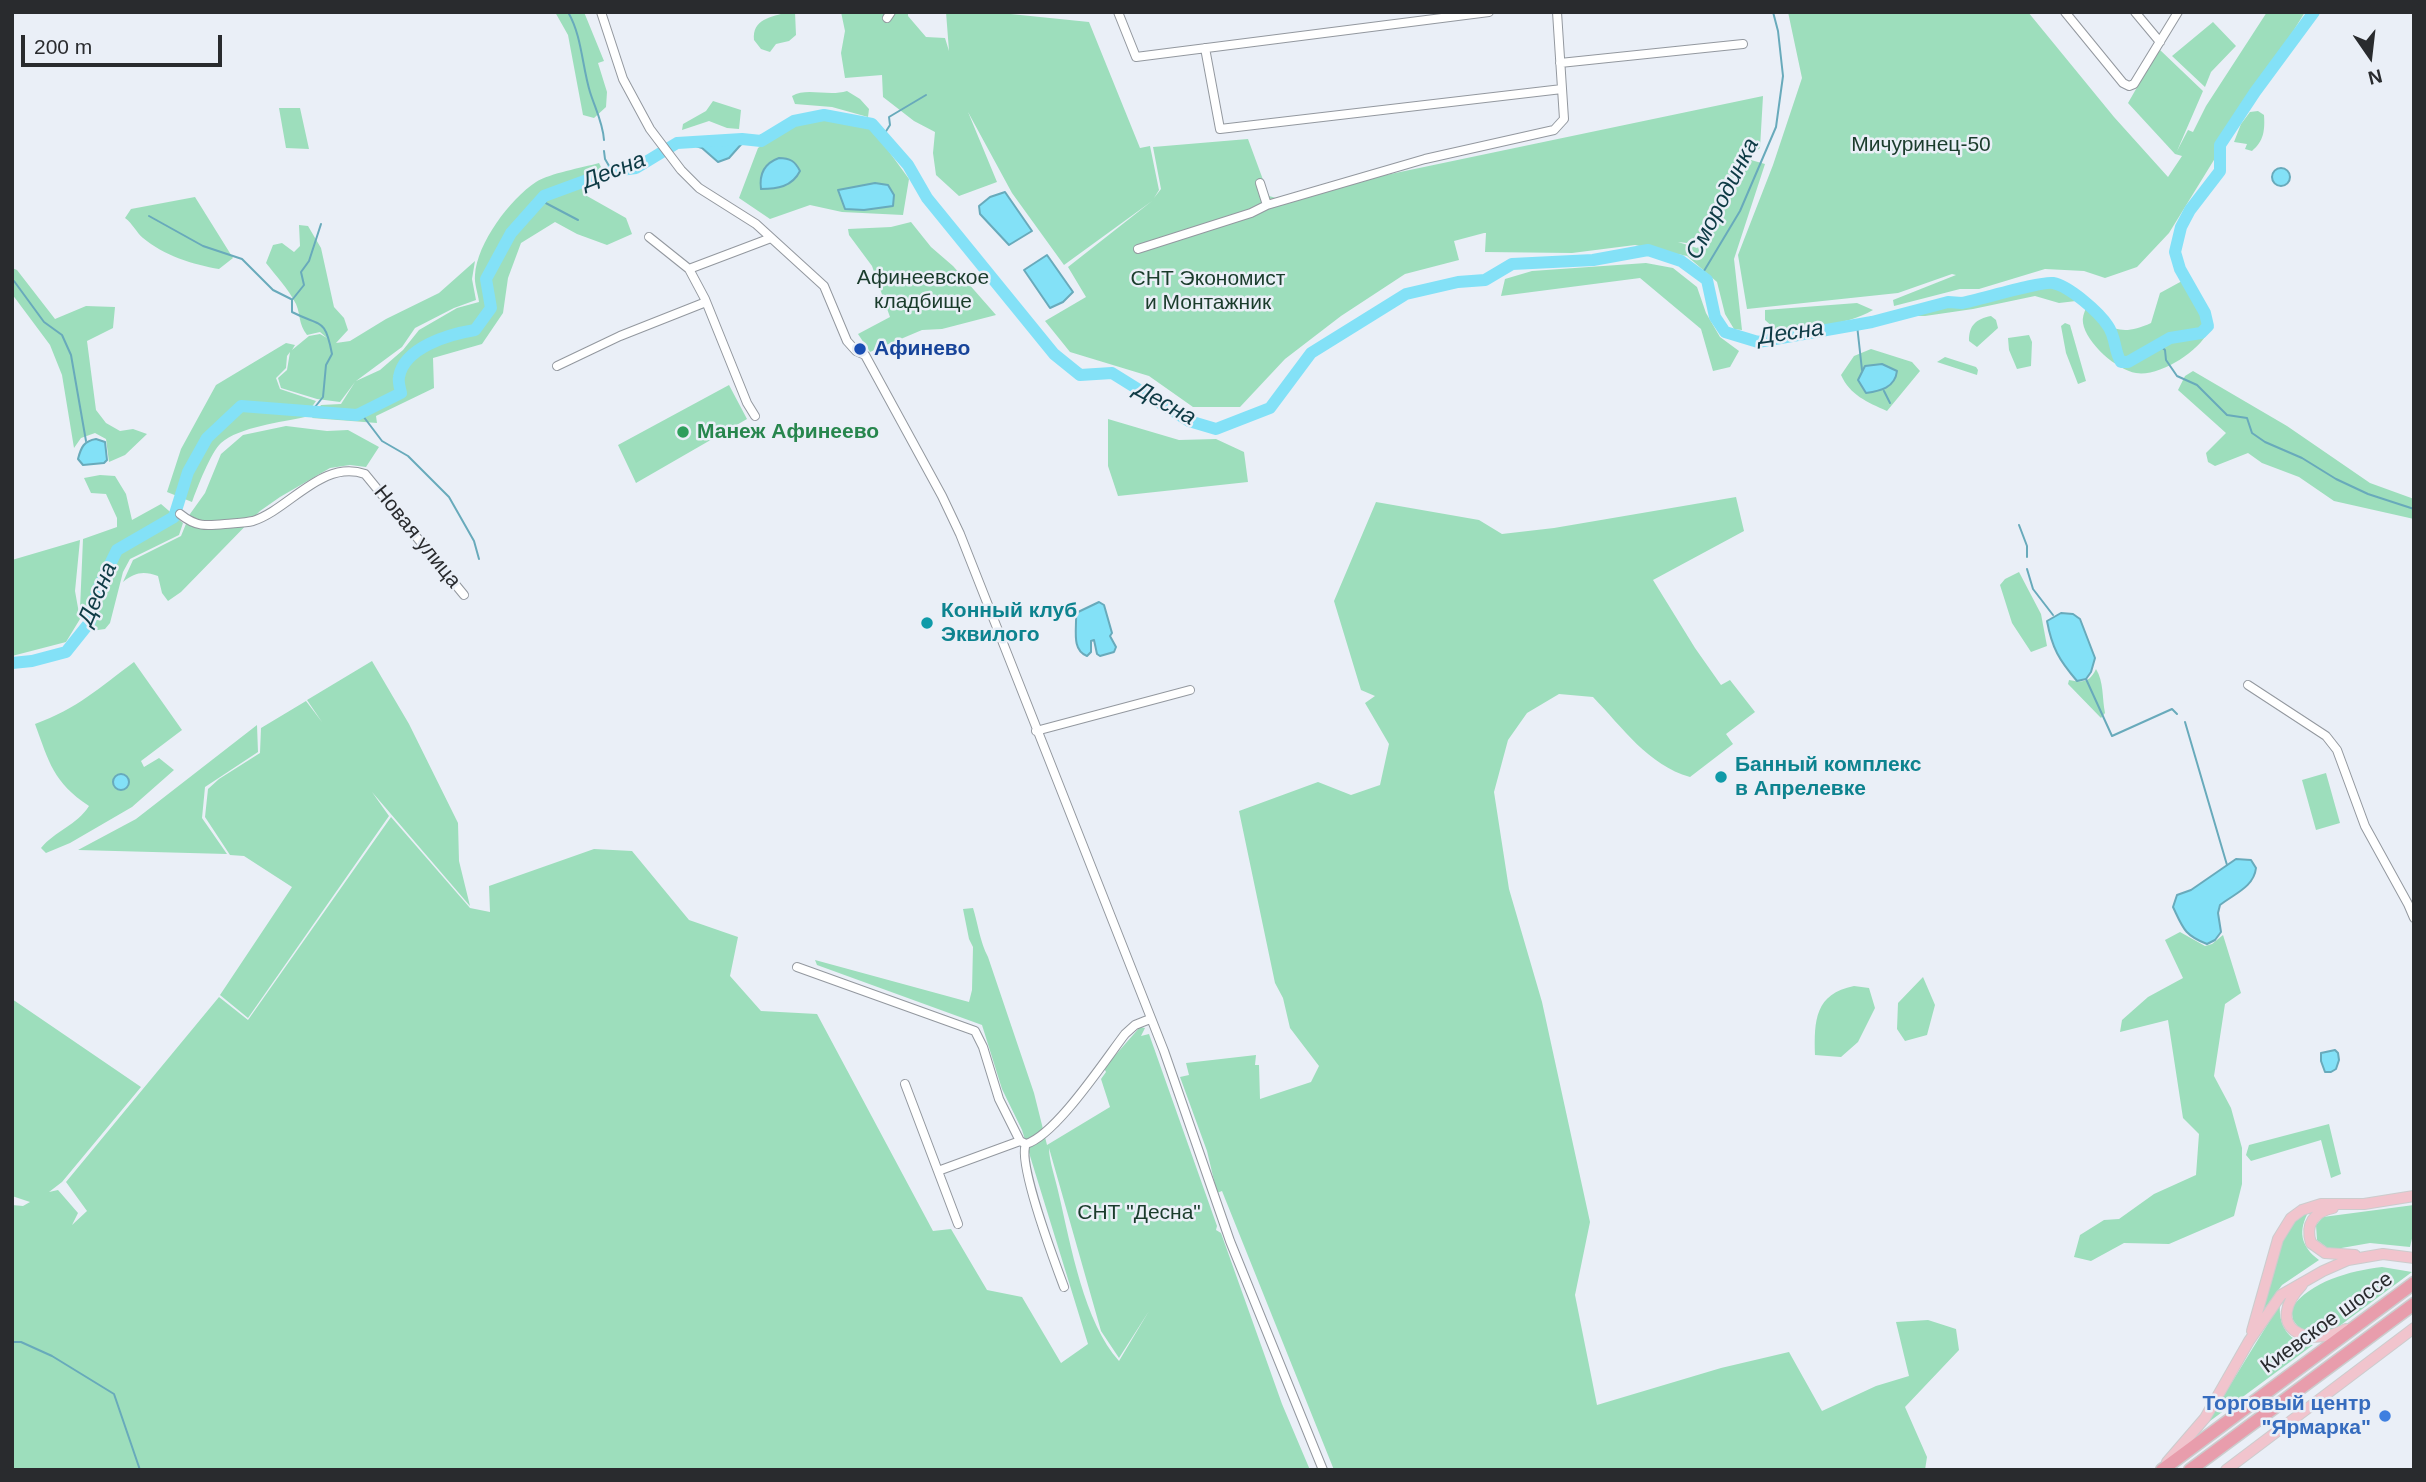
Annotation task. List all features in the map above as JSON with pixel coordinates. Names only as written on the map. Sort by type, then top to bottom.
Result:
[{"type":"highway","name":"Киевское шоссе","points":[[2161,1470],[2414,1283]]},
{"type":"highway","name":"Киевское шоссе","points":[[2189,1470],[2414,1304]]},
{"type":"main road","points":[[2414,1196],[2326,1209],[2316,1214],[2311,1222],[2309,1239],[2325,1253],[2414,1258]]},
{"type":"main road","points":[[2249,1341],[2278,1239],[2284,1227],[2291,1218],[2308,1207],[2321,1204],[2346,1205]]},
{"type":"main road","points":[[2161,1470],[2203,1421],[2249,1341],[2281,1295],[2330,1267],[2362,1256]]},
{"type":"main road","points":[[2309,1278],[2288,1304],[2288,1319],[2297,1332],[2303,1336],[2327,1337],[2362,1321]]},
{"type":"main road","points":[[2226,1470],[2414,1328]]},
{"type":"main road","points":[[2399,1339],[2414,1336]]},
{"type":"street","points":[[601,12],[623,79],[650,129],[681,170],[699,188],[756,224],[824,286],[847,341],[856,351],[865,355],[942,496],[960,534],[1164,1051],[1230,1241],[1323,1470]]},
{"type":"street","points":[[1118,12],[1136,57],[1489,12]]},
{"type":"street","points":[[1138,249],[1251,213],[1266,205],[1425,159],[1554,130],[1563,119],[1557,12]]},
{"type":"street","points":[[2065,12],[2123,83],[2129,86],[2133,84],[2178,12]]},
{"type":"street","points":[[2136,12],[2160,42]]},
{"type":"street","points":[[1560,63],[1743,44]]},
{"type":"street","points":[[1205,48],[1220,129],[1562,89]]},
{"type":"street","points":[[1260,183],[1266,205]]},
{"type":"street","points":[[649,237],[689,269],[755,416]]},
{"type":"street","points":[[689,269],[771,237]]},
{"type":"street","points":[[557,366],[620,336],[706,302]]},
{"type":"street","name":"Новая улица","points":[[180,514],[202,527],[253,521],[334,472],[354,470],[365,474],[464,595]]},
{"type":"street","points":[[2248,685],[2326,736],[2337,750],[2365,826],[2414,918]]},
{"type":"street","points":[[1036,731],[1190,690]]},
{"type":"street","points":[[797,967],[975,1031],[984,1047],[999,1099],[1023,1142],[1032,1188],[1063,1287]]},
{"type":"street","points":[[938,1171],[1023,1142],[1033,1142],[1052,1127],[1125,1034],[1135,1025],[1150,1019]]},
{"type":"street","points":[[905,1084],[958,1224]]},
{"type":"green space","points":[[555,12],[584,12],[604,61],[598,63],[607,92],[606,107],[594,118],[583,115],[568,35]]},
{"type":"green space","points":[[795,12],[796,35],[789,41],[776,44],[770,52],[761,49],[754,40],[756,27],[764,20]]},
{"type":"green space","name":"СНТ Экономист и Монтажник","points":[[841,12],[908,12],[908,16],[926,37],[945,38],[949,51],[946,12],[991,12],[1089,22],[1140,148],[1150,146],[1159,190],[1154,198],[1161,189],[1153,147],[1248,139],[1269,196],[1276,198],[1763,96],[1760,148],[1744,160],[1696,244],[1678,242],[1697,248],[1707,240],[1751,160],[1765,164],[1734,259],[1742,330],[1734,329],[1725,314],[1717,282],[1687,256],[1635,245],[1572,253],[1485,252],[1484,233],[1454,241],[1459,260],[1405,274],[1341,316],[1285,359],[1240,407],[1193,407],[1149,376],[1070,352],[1045,321],[1086,297],[1068,267],[1152,201],[1064,265],[1012,193],[968,112],[997,182],[959,196],[936,175],[933,153],[935,132],[914,121],[883,97],[882,75],[845,78],[841,53],[845,31]]},
{"type":"green space","name":"Мичуринец-50","points":[[1788,12],[2028,12],[2114,117],[2168,177],[2182,156],[2175,154],[2128,103],[2159,49],[2203,91],[2177,151],[2188,130],[2193,132],[2206,106],[2267,12],[2305,12],[2169,233],[2137,267],[2105,278],[2084,271],[2045,269],[1979,289],[1960,289],[1894,306],[1893,300],[1956,275],[1952,274],[1898,293],[1747,309],[1738,255],[1773,165],[1802,78]]},
{"type":"green space","points":[[2213,22],[2236,46],[2211,72],[2205,87],[2172,56]]},
{"type":"green space","points":[[847,91],[869,109],[868,117],[832,107],[795,104],[792,96],[804,92]]},
{"type":"green space","points":[[713,101],[741,110],[739,129],[727,128],[709,121],[682,130],[683,124],[706,111]]},
{"type":"green space","points":[[279,108],[300,108],[309,149],[286,148]]},
{"type":"green space","points":[[2258,111],[2264,115],[2264,130],[2259,143],[2252,151],[2245,149],[2247,144],[2234,142],[2241,124],[2250,112]]},
{"type":"green space","points":[[825,118],[871,127],[909,179],[903,215],[842,212],[810,205],[770,219],[739,198],[758,148],[796,123]]},
{"type":"green space","points":[[599,163],[608,181],[590,187],[587,196],[626,218],[632,234],[607,245],[555,222],[521,243],[508,278],[503,313],[482,344],[433,358],[434,388],[376,416],[377,423],[312,418],[321,405],[341,404],[355,382],[340,402],[317,399],[281,388],[278,378],[287,370],[290,352],[286,368],[276,378],[280,389],[316,401],[305,417],[249,429],[221,443],[209,462],[192,502],[167,492],[181,449],[216,385],[286,343],[295,345],[292,350],[309,336],[320,334],[327,338],[320,332],[307,335],[293,298],[266,263],[273,245],[282,243],[294,252],[300,246],[299,225],[308,226],[321,248],[334,307],[344,318],[348,330],[336,343],[350,341],[386,319],[439,293],[475,261],[472,279],[476,300],[454,308],[415,328],[402,347],[356,381],[380,370],[403,350],[419,330],[457,308],[479,302],[475,275],[482,249],[496,223],[526,190],[550,176]]},
{"type":"green space","points":[[195,197],[233,258],[219,269],[169,254],[143,238],[125,218],[131,209]]},
{"type":"green space","name":"Афинеевское кладбище","points":[[911,222],[931,247],[953,266],[996,315],[942,329],[922,330],[870,352],[858,334],[890,317],[872,266],[849,235],[848,229],[891,227]]},
{"type":"green space","points":[[1646,263],[1673,268],[1697,287],[1706,313],[1720,337],[1739,351],[1730,367],[1713,371],[1701,329],[1640,278],[1501,296],[1505,279],[1532,271]]},
{"type":"green space","points":[[12,268],[17,270],[55,319],[86,306],[115,307],[113,328],[87,341],[96,410],[106,423],[120,431],[133,429],[147,434],[125,455],[109,462],[106,439],[95,433],[81,438],[74,448],[62,375],[50,345],[12,294]]},
{"type":"green space","points":[[2182,281],[2202,314],[2208,332],[2196,347],[2177,362],[2156,371],[2128,371],[2096,347],[2085,331],[2083,316],[2086,308],[2108,326],[2116,329],[2131,330],[2151,323],[2160,293]]},
{"type":"green space","points":[[2051,284],[2069,292],[2076,301],[2059,303],[2035,296],[1925,316],[1904,316],[1899,311],[1916,307],[1963,305]]},
{"type":"green space","points":[[1857,303],[1873,310],[1850,320],[1813,326],[1775,329],[1765,320],[1765,310]]},
{"type":"green space","points":[[1991,316],[1996,320],[1998,328],[1977,347],[1969,341],[1972,327],[1977,321]]},
{"type":"green space","points":[[2065,323],[2070,325],[2086,381],[2078,384],[2066,353],[2061,326]]},
{"type":"green space","points":[[2029,335],[2032,342],[2031,366],[2017,369],[2009,350],[2008,338]]},
{"type":"green space","points":[[1871,349],[1912,362],[1920,371],[1887,411],[1854,393],[1841,375],[1854,356]]},
{"type":"green space","points":[[1945,357],[1976,367],[1977,375],[1937,362]]},
{"type":"green space","points":[[2193,371],[2287,426],[2370,483],[2414,499],[2414,519],[2334,501],[2299,477],[2262,463],[2248,453],[2215,466],[2208,462],[2206,453],[2226,433],[2178,390],[2185,376]]},
{"type":"green space","name":"Манеж Афинеево","points":[[729,385],[747,419],[636,483],[618,445]]},
{"type":"green space","points":[[1108,419],[1179,440],[1216,439],[1244,452],[1248,482],[1118,496],[1108,466]]},
{"type":"green space","points":[[286,426],[327,431],[348,430],[379,447],[366,467],[350,465],[330,468],[260,511],[181,592],[168,601],[162,593],[158,576],[140,573],[123,582],[133,560],[181,536],[190,514],[205,493],[221,454],[243,435]]},
{"type":"green space","points":[[115,476],[126,494],[132,520],[161,504],[183,523],[179,535],[130,559],[123,572],[110,623],[105,629],[91,631],[80,609],[83,539],[117,527],[117,518],[106,494],[91,493],[84,478]]},
{"type":"green space","points":[[1736,497],[1744,531],[1653,580],[1721,685],[1730,680],[1755,712],[1726,734],[1733,744],[1690,777],[1661,764],[1649,755],[1593,697],[1559,694],[1527,713],[1508,740],[1494,792],[1509,889],[1542,1002],[1590,1222],[1575,1295],[1597,1405],[1721,1368],[1789,1352],[1822,1411],[1876,1386],[1909,1376],[1896,1322],[1928,1320],[1956,1329],[1959,1350],[1905,1407],[1927,1457],[1925,1470],[1334,1470],[1222,1191],[1217,1193],[1207,1151],[1180,1077],[1189,1075],[1186,1063],[1256,1055],[1260,1099],[1311,1082],[1319,1066],[1290,1028],[1283,998],[1275,983],[1239,811],[1318,782],[1351,795],[1380,785],[1389,744],[1365,703],[1375,696],[1361,690],[1334,601],[1376,502],[1479,520],[1502,534],[1554,528]]},
{"type":"green space","points":[[80,540],[75,591],[80,619],[66,642],[12,656],[12,560]]},
{"type":"green space","points":[[2019,572],[2041,614],[2047,646],[2031,652],[2012,623],[2000,585],[2005,579]]},
{"type":"green space","points":[[372,661],[409,724],[458,823],[459,861],[470,906],[372,792],[389,816],[248,1018],[220,995],[292,887],[244,856],[230,855],[205,817],[208,789],[260,753],[261,728],[306,701],[322,722],[307,700]]},
{"type":"green space","points":[[134,662],[182,730],[141,761],[144,767],[159,758],[174,770],[132,807],[70,843],[46,853],[41,848],[89,806],[60,780],[35,724],[76,704]]},
{"type":"green space","points":[[2096,669],[2102,685],[2105,713],[2101,718],[2068,684],[2069,680],[2089,679]]},
{"type":"green space","points":[[257,725],[258,752],[205,787],[202,818],[227,854],[78,850],[136,819]]},
{"type":"green space","points":[[2326,773],[2340,823],[2316,830],[2302,780]]},
{"type":"green space","name":"СНТ \"Десна\"","points":[[391,817],[470,908],[490,912],[489,886],[594,849],[632,851],[689,920],[738,937],[730,976],[761,1011],[817,1014],[933,1231],[951,1229],[987,1290],[1022,1297],[1061,1363],[1088,1344],[1022,1130],[1002,1089],[982,1025],[817,965],[815,960],[969,1002],[972,990],[973,947],[963,909],[973,908],[1034,1093],[1047,1145],[1110,1107],[1101,1079],[1106,1072],[1104,1068],[1140,1027],[1145,1028],[1141,1036],[1149,1034],[1217,1226],[1216,1230],[1221,1233],[1282,1404],[1310,1470],[12,1470],[12,1205],[23,1206],[30,1202],[12,1196],[12,999],[141,1087],[62,1182],[49,1192],[58,1190],[78,1213],[72,1225],[87,1211],[66,1182],[219,997],[248,1020]],"holes":[[[1049,1148],[1101,1331],[1119,1358],[1149,1311],[1119,1361],[1097,1326],[1080,1282]]]},
{"type":"green space","points":[[2180,932],[2205,946],[2223,935],[2241,993],[2225,1004],[2214,1076],[2231,1108],[2242,1148],[2242,1184],[2234,1216],[2169,1244],[2124,1243],[2091,1261],[2074,1257],[2080,1235],[2104,1220],[2119,1219],[2154,1194],[2196,1175],[2199,1134],[2183,1118],[2168,1020],[2120,1032],[2122,1020],[2148,997],[2183,978],[2165,940]]},
{"type":"green space","points":[[1923,977],[1935,1005],[1927,1035],[1905,1041],[1897,1029],[1898,1003]]},
{"type":"green space","points":[[1854,986],[1869,988],[1875,1008],[1858,1042],[1841,1057],[1815,1055],[1815,1031],[1824,1002],[1831,995]]},
{"type":"green space","points":[[2329,1124],[2341,1174],[2331,1178],[2321,1140],[2251,1161],[2246,1155],[2249,1145]]},
{"type":"green space","points":[[2414,1205],[2414,1230],[2410,1247],[2370,1243],[2330,1250],[2317,1240],[2316,1225],[2323,1217]]},
{"type":"green space","points":[[2309,1211],[2303,1225],[2303,1237],[2308,1249],[2319,1260],[2282,1285],[2263,1311],[2281,1242],[2293,1223]]},
{"type":"green space","points":[[2382,1267],[2412,1272],[2334,1330],[2326,1333],[2301,1331],[2293,1320],[2291,1309],[2299,1299],[2320,1284],[2357,1271]]},
{"type":"green space","points":[[2280,1304],[2281,1320],[2287,1332],[2298,1341],[2313,1345],[2206,1424]]},
{"type":"water","points":[[745,140],[729,158],[718,162],[702,148],[683,142]]},
{"type":"water","points":[[779,158],[792,161],[800,171],[793,181],[784,186],[761,189],[764,170]]},
{"type":"water","points":[[2277,168],[2285,168],[2290,177],[2288,184],[2277,186],[2272,181],[2272,173]]},
{"type":"water","points":[[875,183],[888,185],[894,195],[893,206],[864,210],[845,209],[838,190]]},
{"type":"water","points":[[1005,192],[1032,231],[1009,245],[980,214],[979,206],[990,197]]},
{"type":"water","points":[[1047,255],[1073,292],[1063,302],[1050,308],[1024,270]]},
{"type":"water","points":[[1882,364],[1897,371],[1896,377],[1890,385],[1881,390],[1866,393],[1858,380],[1865,366]]},
{"type":"water","points":[[96,439],[105,442],[107,460],[104,463],[83,465],[78,459],[82,448],[89,441]]},
{"type":"water","points":[[1099,602],[1104,605],[1112,633],[1110,636],[1116,647],[1114,652],[1100,656],[1097,654],[1094,640],[1091,641],[1091,652],[1087,656],[1077,644],[1076,613]]},
{"type":"water","points":[[2061,613],[2073,614],[2080,619],[2095,658],[2086,679],[2077,681],[2061,660],[2051,639],[2047,621]]},
{"type":"water","points":[[118,774],[124,774],[129,782],[127,788],[118,790],[113,785],[113,779]]},
{"type":"water","points":[[2236,859],[2251,860],[2256,868],[2254,875],[2242,889],[2220,905],[2218,913],[2221,932],[2215,940],[2207,944],[2193,937],[2182,926],[2173,907],[2177,895],[2191,890]]},
{"type":"water","points":[[2335,1050],[2339,1060],[2336,1069],[2325,1072],[2321,1053]]},
{"type":"waterway","points":[[568,12],[576,31],[604,140]]},
{"type":"waterway","name":"Смородинка","points":[[1701,276],[1740,211],[1776,127],[1783,76],[1773,12]]},
{"type":"waterway","name":"Десна","points":[[12,663],[66,652],[90,622],[97,591],[117,550],[174,517],[188,472],[207,438],[241,406],[357,415],[401,393],[399,377],[409,358],[441,339],[475,330],[491,308],[486,279],[511,233],[544,196],[612,171],[636,168],[677,143],[742,139],[761,141],[794,121],[824,115],[872,124],[908,165],[927,198],[1054,354],[1080,375],[1112,373],[1189,421],[1216,429],[1270,408],[1311,353],[1406,294],[1458,282],[1485,280],[1512,264],[1593,260],[1648,250],[1681,261],[1707,280],[1715,317],[1725,332],[1758,342],[1872,322],[1948,302],[1962,303],[2053,283],[2075,294],[2104,320],[2111,330],[2121,362],[2128,362],[2170,338],[2201,333],[2208,326],[2205,313],[2180,269],[2175,252],[2181,227],[2190,210],[2220,171],[2220,145],[2314,12]]},
{"type":"waterway","points":[[883,136],[890,125],[889,117],[926,95]]},
{"type":"waterway","points":[[604,151],[612,171]]},
{"type":"waterway","points":[[540,200],[578,220]]},
{"type":"waterway","points":[[149,216],[203,246],[242,259],[273,290],[291,299]]},
{"type":"waterway","points":[[311,412],[323,397],[326,365],[332,354],[324,328],[292,312],[292,300],[304,285],[301,272],[309,261],[321,224]]},
{"type":"waterway","points":[[14,281],[44,322],[62,335],[71,355],[86,441]]},
{"type":"waterway","points":[[1857,325],[1862,370]]},
{"type":"waterway","points":[[2159,345],[2165,350],[2166,360],[2177,376],[2197,385],[2227,415],[2247,418],[2252,433],[2265,442],[2302,458],[2336,479],[2368,494],[2414,509]]},
{"type":"waterway","points":[[1884,391],[1890,403]]},
{"type":"waterway","points":[[360,412],[382,441],[408,456],[449,497],[474,541],[479,559]]},
{"type":"waterway","points":[[2019,525],[2027,546],[2027,557]]},
{"type":"waterway","points":[[2027,569],[2033,589],[2053,615]]},
{"type":"waterway","points":[[2086,679],[2112,736],[2172,709],[2177,714]]},
{"type":"waterway","points":[[2185,722],[2227,865]]},
{"type":"waterway","points":[[12,1342],[21,1342],[52,1356],[114,1394],[140,1470]]},
{"type":"place","name":"Афинево","points":[[860,349]]},
{"type":"place","name":"Манеж Афинеево","points":[[683,432]]},
{"type":"place","name":"Конный клуб Эквилого","points":[[927,623]]},
{"type":"place","name":"Банный комплекс в Апрелевке","points":[[1721,777]]},
{"type":"place","name":"Торговый центр \"Ярмарка\"","points":[[2385,1416]]}]
